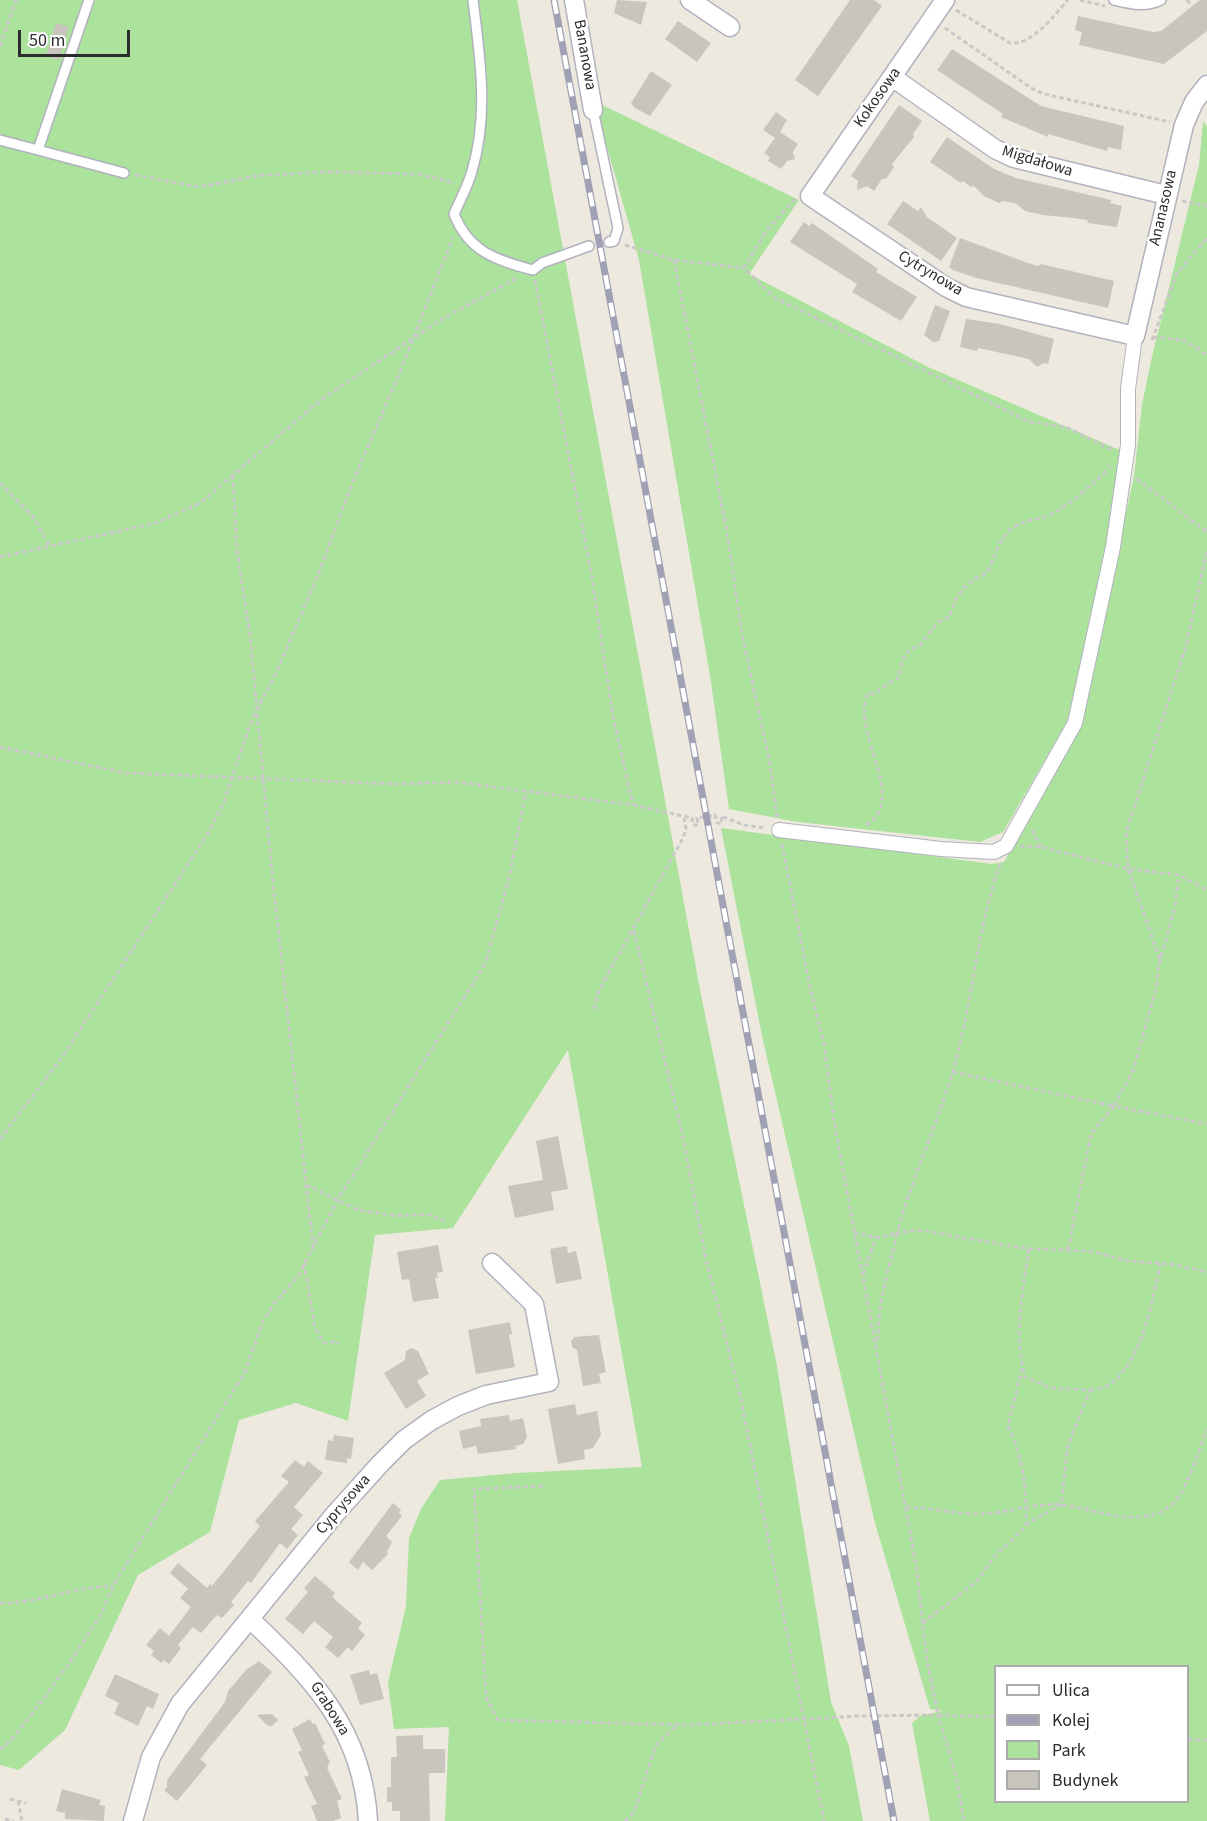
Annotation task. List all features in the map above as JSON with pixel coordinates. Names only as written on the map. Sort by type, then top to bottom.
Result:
[{"type":"street","name":"Bananowa","points":[[574,0],[593,110]]},
{"type":"street","points":[[690,0],[730,27]]},
{"type":"street","name":"Kokosowa","points":[[812,194],[932,19],[948,3]]},
{"type":"street","name":"Migdałowa","points":[[892,77],[995,149],[1014,158],[1165,197]]},
{"type":"street","name":"Ananasowa","points":[[1141,342],[1165,197],[1184,125],[1194,102],[1207,85]]},
{"type":"street","name":"Cytrynowa","points":[[812,194],[946,287],[966,297],[1141,342]]},
{"type":"street","points":[[779,830],[941,849],[994,852],[1006,846],[1024,817],[1042,778],[1075,723],[1100,612],[1119,465],[1128,423],[1128,389],[1141,342]]},
{"type":"street","name":"Cyprysowa","points":[[133,1821],[146,1772],[161,1734],[180,1704],[357,1489],[404,1440],[432,1419],[486,1395],[549,1382],[534,1304],[492,1263]]},
{"type":"street","name":"Grabowa","points":[[250,1619],[303,1670],[334,1710],[348,1737],[358,1766],[368,1821]]},
{"type":"lane","points":[[38,150],[89,0]]},
{"type":"lane","points":[[473,0],[482,67],[482,122],[472,171],[454,214],[462,234],[485,254],[533,270],[542,263],[589,246]]},
{"type":"lane","points":[[1114,0],[1139,6],[1150,5],[1161,0]]},
{"type":"lane","points":[[593,110],[618,228],[611,241]]},
{"type":"lane","points":[[0,140],[124,173]]},
{"type":"path","points":[[0,46],[15,0]]},
{"type":"path","points":[[948,3],[1010,43],[1016,44],[1030,38],[1068,0]]},
{"type":"path","points":[[1187,0],[1192,6]]},
{"type":"path","points":[[932,19],[1038,91],[1184,125]]},
{"type":"path","points":[[124,173],[199,187],[261,175],[326,172],[418,174],[466,186]]},
{"type":"path","points":[[744,268],[779,215],[796,198],[812,194]]},
{"type":"path","points":[[1165,197],[1207,206]]},
{"type":"path","points":[[0,1139],[65,1053],[207,836],[224,802],[257,708],[275,675],[308,600],[352,484],[414,338],[458,225]]},
{"type":"path","points":[[1154,338],[1177,273],[1207,238]]},
{"type":"path","points":[[611,241],[674,260],[744,268],[776,298],[1030,422],[1066,427],[1116,453],[1128,423]]},
{"type":"path","points":[[674,260],[726,527],[742,634],[770,764],[779,830],[811,992],[824,1043],[834,1121],[906,1507],[938,1715],[957,1775],[964,1821]]},
{"type":"path","points":[[0,556],[156,523],[200,503],[322,399],[442,319],[533,270],[591,572],[613,716],[633,805]]},
{"type":"path","points":[[1141,342],[1154,338]]},
{"type":"path","points":[[1141,342],[1154,338],[1183,340],[1207,355]]},
{"type":"path","points":[[859,826],[868,825],[880,812],[883,793],[877,761],[867,733],[863,706],[868,693],[873,694],[899,677],[902,660],[908,651],[920,645],[938,622],[950,616],[957,596],[970,579],[987,573],[996,550],[1008,532],[1020,523],[1048,515],[1119,465],[1192,524],[1207,532]]},
{"type":"path","points":[[233,475],[237,552],[250,635],[274,895],[313,1247]]},
{"type":"path","points":[[0,483],[34,518],[49,545]]},
{"type":"path","points":[[1160,959],[1128,869],[1126,833],[1186,646],[1207,550]]},
{"type":"path","points":[[0,747],[126,773],[396,784],[456,782],[633,805],[692,818],[693,825],[698,825],[697,818],[715,815],[717,823],[722,823],[721,816],[744,825],[779,830]]},
{"type":"path","points":[[0,1749],[6,1747],[25,1724],[100,1617],[113,1586],[246,1372],[262,1321],[275,1302],[297,1278],[338,1199],[485,964],[510,878],[526,792]]},
{"type":"path","points":[[1024,817],[1041,847]]},
{"type":"path","points":[[594,1009],[599,990],[684,838],[684,818]]},
{"type":"path","points":[[876,1346],[881,1300],[897,1233],[952,1072],[970,1007],[989,895],[1006,846],[1041,847],[1128,869],[1179,875],[1207,890]]},
{"type":"path","points":[[1068,1250],[1091,1134],[1114,1106],[1133,1071],[1156,989],[1160,959],[1175,907],[1179,875]]},
{"type":"path","points":[[634,931],[683,1137],[705,1255],[741,1400],[824,1821]]},
{"type":"path","points":[[952,1072],[1207,1124]]},
{"type":"path","points":[[306,1185],[364,1211],[397,1216],[427,1214],[444,1221]]},
{"type":"path","points":[[854,1232],[876,1238],[919,1230],[1029,1248],[1089,1251],[1129,1261],[1160,1263],[1207,1272]]},
{"type":"path","points":[[862,1276],[876,1238]]},
{"type":"path","points":[[1026,1526],[1027,1509],[1014,1439],[1008,1427],[1022,1366],[1021,1304],[1029,1248]]},
{"type":"path","points":[[304,1263],[315,1328],[324,1343],[337,1341],[338,1344]]},
{"type":"path","points":[[1022,1366],[1025,1377],[1050,1388],[1090,1390],[1110,1385],[1126,1368],[1150,1314],[1160,1263]]},
{"type":"path","points":[[1061,1505],[1068,1445],[1090,1390]]},
{"type":"path","points":[[906,1507],[937,1508],[975,1514],[1061,1505],[1131,1517],[1155,1515],[1171,1506],[1182,1490],[1207,1429]]},
{"type":"path","points":[[543,1486],[474,1490],[486,1696],[498,1720],[677,1724],[938,1715],[994,1717]]},
{"type":"path","points":[[923,1623],[977,1581],[992,1558],[1026,1526],[1061,1505]]},
{"type":"path","points":[[0,1604],[90,1586],[113,1586]]},
{"type":"path","points":[[625,1821],[634,1812],[656,1745],[677,1724]]},
{"type":"path","points":[[1189,1739],[1207,1740]]},
{"type":"path","points":[[10,1799],[26,1803]]},
{"type":"path","points":[[18,1801],[22,1821]]},
{"type":"path","points":[[5,1819],[14,1821]]},
{"type":"green space","points":[[0,0],[517,0],[701,995],[776,1361],[831,1702],[849,1746],[863,1821],[445,1821],[449,1727],[394,1729],[388,1683],[406,1606],[409,1538],[421,1509],[440,1480],[516,1473],[642,1467],[568,1050],[453,1228],[375,1235],[348,1421],[296,1403],[239,1420],[210,1532],[138,1575],[65,1730],[19,1770],[0,1765]]},
{"type":"green space","points":[[594,101],[799,200],[749,274],[928,367],[1122,451],[1106,552],[1067,722],[1003,832],[980,842],[798,822],[729,809],[711,682],[639,260]]},
{"type":"green space","points":[[1203,121],[1207,126],[1207,1821],[930,1821],[912,1723],[920,1716],[942,1711],[930,1709],[875,1523],[762,1036],[721,828],[992,864],[1004,862],[1079,729],[1134,476],[1142,405],[1199,165]]},
{"type":"building","points":[[617,0],[647,2],[641,25],[614,13]]},
{"type":"building","points":[[850,0],[874,0],[882,6],[818,96],[795,80]]},
{"type":"building","points":[[1200,0],[1207,0],[1207,31],[1164,64],[1079,45],[1082,32],[1075,30],[1078,16],[1153,32],[1161,31]]},
{"type":"building","points":[[678,21],[711,43],[697,62],[665,39]]},
{"type":"building","points":[[56,23],[69,27],[59,60],[46,56]]},
{"type":"building","points":[[952,49],[1041,106],[1124,126],[1121,150],[1108,147],[1107,151],[1048,134],[1048,137],[1001,117],[1003,114],[937,70]]},
{"type":"building","points":[[651,71],[672,85],[650,116],[635,108],[631,103]]},
{"type":"building","points":[[899,105],[922,121],[913,134],[914,137],[892,164],[894,167],[886,179],[882,179],[874,191],[867,186],[857,190],[858,181],[851,176]]},
{"type":"building","points":[[776,112],[787,120],[780,132],[798,144],[793,152],[795,159],[787,161],[781,169],[768,161],[770,157],[764,153],[775,138],[763,130]]},
{"type":"building","points":[[947,137],[994,169],[1016,178],[1111,200],[1110,203],[1122,206],[1117,227],[1025,211],[1015,203],[1002,201],[999,203],[984,196],[974,186],[971,187],[963,181],[961,183],[930,162]]},
{"type":"building","points":[[903,201],[918,211],[921,207],[927,217],[957,238],[941,261],[887,224]]},
{"type":"building","points":[[804,222],[809,226],[812,223],[878,269],[876,272],[917,297],[901,321],[852,292],[857,284],[790,242]]},
{"type":"building","points":[[960,238],[1038,266],[1041,264],[1114,281],[1108,308],[976,278],[953,270],[949,267]]},
{"type":"building","points":[[935,305],[950,311],[939,341],[933,342],[924,335]]},
{"type":"building","points":[[966,319],[1000,324],[1054,339],[1048,364],[1044,363],[1037,367],[1029,359],[978,348],[977,351],[960,347]]},
{"type":"building","points":[[558,1136],[568,1189],[551,1192],[554,1210],[515,1218],[508,1186],[543,1180],[536,1141]]},
{"type":"building","points":[[438,1245],[443,1272],[437,1273],[438,1278],[435,1278],[439,1298],[413,1302],[409,1279],[402,1280],[397,1252]]},
{"type":"building","points":[[567,1246],[568,1253],[576,1251],[582,1279],[556,1284],[550,1249]]},
{"type":"building","points":[[510,1322],[512,1334],[509,1335],[515,1367],[476,1374],[468,1330]]},
{"type":"building","points":[[599,1335],[606,1372],[599,1374],[601,1383],[583,1386],[577,1350],[572,1347],[571,1342],[574,1337]]},
{"type":"building","points":[[411,1348],[418,1351],[429,1374],[417,1381],[426,1396],[406,1409],[384,1373],[405,1360],[406,1351]]},
{"type":"building","points":[[575,1404],[577,1415],[597,1411],[601,1435],[593,1448],[584,1450],[585,1459],[558,1464],[548,1409]]},
{"type":"building","points":[[509,1415],[510,1421],[523,1418],[527,1437],[523,1444],[515,1446],[516,1449],[478,1454],[476,1446],[463,1449],[459,1431],[481,1426],[480,1419]]},
{"type":"building","points":[[334,1435],[354,1438],[351,1459],[347,1458],[347,1463],[325,1460],[328,1440],[333,1441]]},
{"type":"building","points":[[295,1460],[304,1467],[308,1461],[323,1473],[294,1507],[303,1515],[291,1529],[298,1535],[287,1549],[280,1543],[251,1583],[248,1581],[231,1602],[234,1605],[222,1618],[217,1615],[201,1633],[193,1627],[178,1645],[181,1648],[169,1664],[164,1660],[161,1663],[151,1655],[154,1651],[146,1645],[160,1628],[169,1636],[191,1607],[180,1598],[188,1589],[170,1573],[178,1563],[207,1588],[210,1584],[212,1586],[260,1526],[255,1521],[289,1482],[281,1476]]},
{"type":"building","points":[[393,1503],[401,1510],[399,1513],[402,1516],[386,1536],[392,1542],[388,1554],[372,1570],[363,1562],[358,1570],[349,1562]]},
{"type":"building","points":[[315,1576],[335,1593],[332,1597],[362,1623],[358,1628],[365,1635],[352,1651],[348,1647],[338,1658],[325,1647],[333,1637],[314,1621],[303,1634],[285,1619],[308,1592],[304,1588]]},
{"type":"building","points":[[259,1661],[272,1672],[200,1759],[207,1765],[177,1801],[164,1790],[167,1787],[167,1780],[225,1702],[228,1691],[246,1670]]},
{"type":"building","points":[[369,1670],[370,1675],[377,1673],[384,1699],[360,1705],[350,1675]]},
{"type":"building","points":[[115,1674],[159,1694],[153,1709],[147,1706],[138,1726],[114,1714],[119,1703],[105,1696]]},
{"type":"building","points":[[272,1714],[278,1720],[272,1726],[267,1725],[257,1715]]},
{"type":"building","points":[[310,1719],[313,1724],[315,1723],[325,1744],[322,1746],[330,1762],[327,1768],[342,1799],[337,1801],[341,1818],[333,1821],[317,1821],[311,1806],[317,1804],[304,1777],[309,1775],[298,1752],[302,1750],[292,1729]]},
{"type":"building","points":[[423,1735],[423,1749],[445,1749],[445,1773],[429,1773],[430,1821],[400,1821],[400,1811],[392,1811],[392,1802],[387,1802],[387,1787],[391,1787],[391,1757],[397,1757],[396,1736]]},
{"type":"building","points":[[62,1789],[101,1800],[99,1805],[105,1806],[104,1821],[65,1819],[65,1813],[56,1811]]},
{"type":"railway","points":[[554,0],[894,1821]]}]
